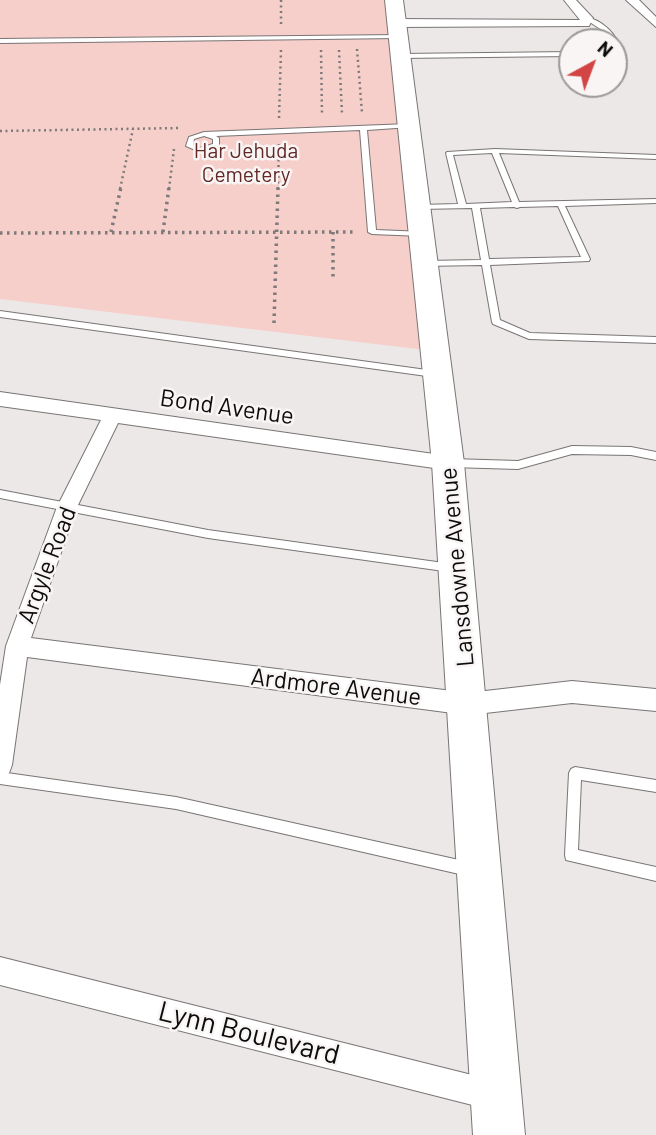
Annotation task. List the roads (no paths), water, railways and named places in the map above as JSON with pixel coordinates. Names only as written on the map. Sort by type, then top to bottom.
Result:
[{"type":"main road","name":"Lansdowne Avenue","points":[[397,29],[448,463],[498,1116]]},
{"type":"street","points":[[397,29],[585,24],[587,18],[570,0]]},
{"type":"street","points":[[635,3],[652,0]]},
{"type":"street","points":[[635,3],[656,23]]},
{"type":"street","name":"Bond Avenue","points":[[0,399],[448,463]]},
{"type":"street","name":"Argyle Road","points":[[0,765],[17,646],[67,507],[113,415]]},
{"type":"street","name":"Ardmore Avenue","points":[[17,646],[468,704],[572,692],[656,700]]},
{"type":"street","name":"Lynn Boulevard","points":[[0,971],[498,1116]]},
{"type":"lane","points":[[587,18],[603,28]]},
{"type":"lane","points":[[0,41],[356,36],[397,29],[558,52]]},
{"type":"lane","points":[[204,134],[409,127]]},
{"type":"lane","points":[[363,128],[372,232],[422,234]]},
{"type":"lane","points":[[463,207],[449,153],[495,150],[656,156]]},
{"type":"lane","points":[[495,150],[517,206]]},
{"type":"lane","points":[[419,207],[656,201]]},
{"type":"lane","points":[[425,264],[586,258],[561,205]]},
{"type":"lane","points":[[476,207],[496,322],[529,336],[656,341]]},
{"type":"lane","points":[[0,314],[437,374]]},
{"type":"lane","points":[[448,463],[518,465],[572,450],[631,451],[656,456]]},
{"type":"lane","points":[[0,494],[208,534],[457,569]]},
{"type":"lane","points":[[656,786],[575,772],[571,855],[656,874]]},
{"type":"lane","points":[[0,778],[176,803],[481,872]]},
{"type":"park label","name":"Har Jehuda Cemetery","points":[[246,163]]}]
